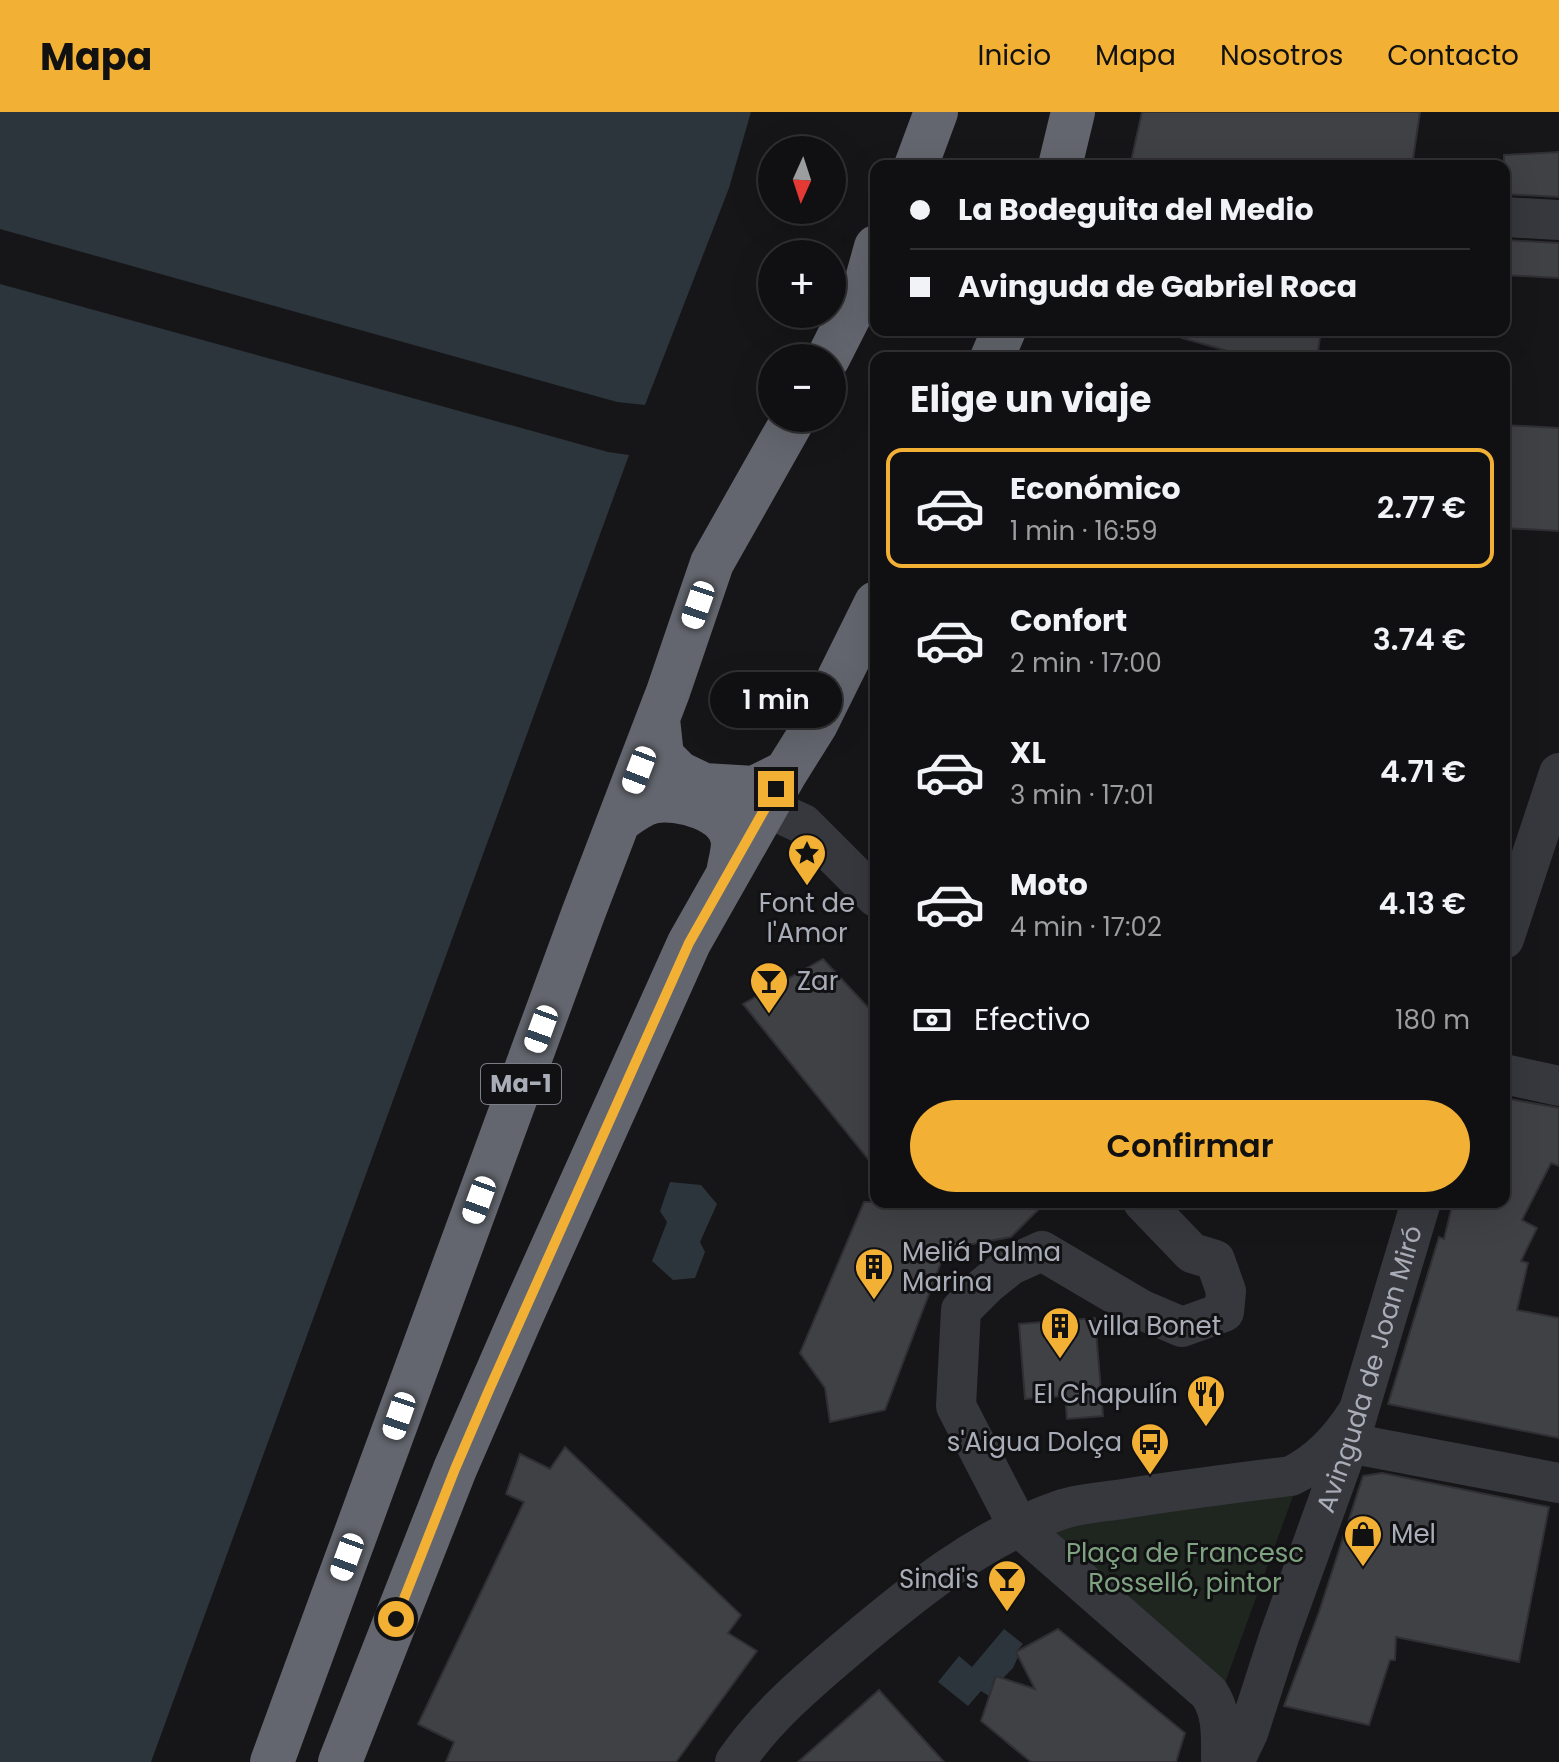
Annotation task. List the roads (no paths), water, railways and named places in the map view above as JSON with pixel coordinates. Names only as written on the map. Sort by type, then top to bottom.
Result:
[{"type":"highway","points":[[918,160],[936,112]]},
{"type":"highway","points":[[1061,160],[1073,112]]},
{"type":"highway","points":[[835,344],[866,283],[870,269]]},
{"type":"highway","name":"Ma-1","points":[[272,1762],[658,719],[712,563],[786,432]]},
{"type":"highway","points":[[340,1762],[455,1469],[689,943],[816,724],[870,615]]},
{"type":"highway","points":[[658,719],[662,756],[679,773],[704,785],[776,789]]},
{"type":"highway","points":[[619,821],[649,803],[663,801],[711,811],[729,828],[733,843],[728,874]]},
{"type":"street","points":[[1510,217],[1559,220]]},
{"type":"street","points":[[1510,921],[1559,773]]},
{"type":"street","points":[[776,789],[803,824],[870,891]]},
{"type":"street","points":[[1510,1075],[1559,1086]]},
{"type":"street","points":[[1149,1208],[1192,1253],[1215,1260],[1226,1291],[1224,1312],[1182,1327],[1142,1310],[1042,1251],[1011,1265],[961,1310],[956,1406],[1018,1526],[1209,1693],[1217,1705],[1221,1722],[1221,1762]]},
{"type":"street","name":"Avinguda de Joan Miró","points":[[1234,1762],[1248,1733],[1353,1428],[1419,1208]]},
{"type":"street","points":[[735,1762],[793,1694],[897,1606],[951,1566],[1018,1526],[1066,1508],[1291,1476],[1307,1468],[1353,1428],[1559,1483]]},
{"type":"place","name":"Font de l'Amor","points":[[807,887]]},
{"type":"place","name":"Zar","points":[[769,1015]]},
{"type":"place","name":"Meliá Palma Marina","points":[[874,1301]]},
{"type":"place","name":"villa Bonet","points":[[1060,1360]]},
{"type":"place","name":"El Chapulín","points":[[1206,1428]]},
{"type":"place","name":"s'Aigua Dolça","points":[[1150,1476]]},
{"type":"place","name":"Mel","points":[[1363,1568]]},
{"type":"place","name":"Sindi's","points":[[1007,1613]]},
{"type":"park label","name":"Plaça de Francesc Rosselló, pintor","points":[[1185,1568]]}]
